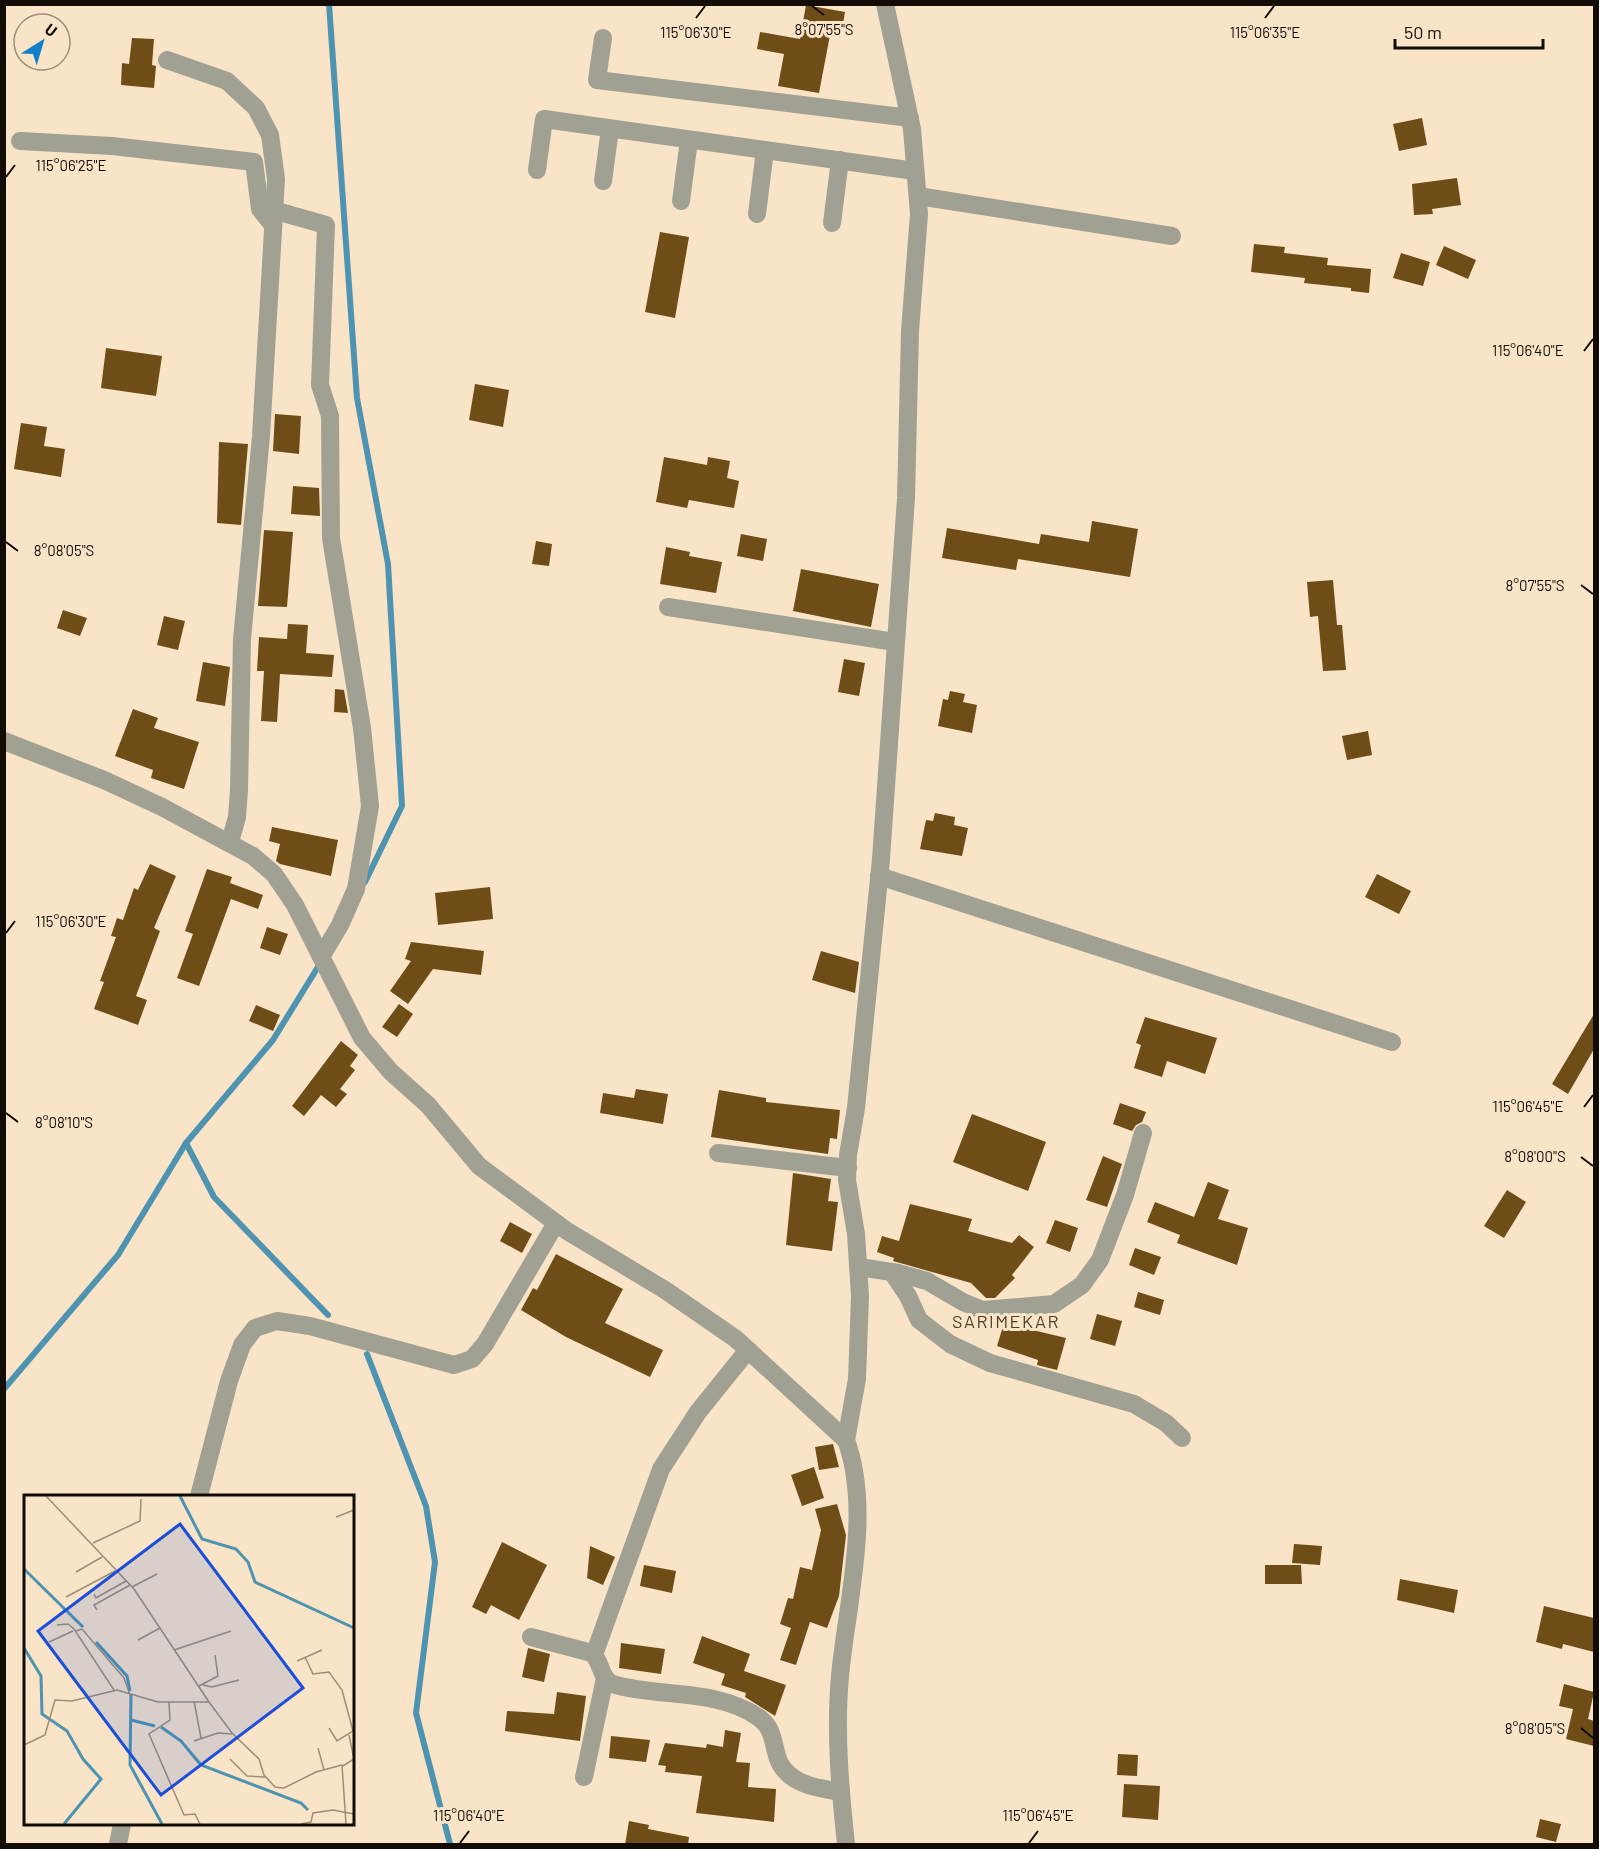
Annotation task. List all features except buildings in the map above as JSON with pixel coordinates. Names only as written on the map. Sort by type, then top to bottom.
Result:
[{"type":"street","points":[[846,1440],[857,1379],[859,1267],[848,1168],[879,876],[906,498],[905,452],[910,331],[916,276],[918,196],[910,118],[885,4]]},
{"type":"street","points":[[603,38],[597,80],[910,118]]},
{"type":"street","points":[[167,60],[227,81],[256,108],[270,135],[276,179],[261,436],[240,673],[238,799],[230,842]]},
{"type":"street","points":[[537,170],[544,120],[915,171]]},
{"type":"street","points":[[603,181],[610,129]]},
{"type":"street","points":[[681,201],[689,140]]},
{"type":"street","points":[[20,141],[123,147],[254,162],[260,209],[273,217],[326,225],[320,385],[330,416],[331,538],[362,728],[369,806],[356,889],[340,925],[321,957]]},
{"type":"street","points":[[757,214],[765,150]]},
{"type":"street","points":[[832,223],[840,160]]},
{"type":"street","points":[[918,196],[1172,236]]},
{"type":"street","points":[[668,607],[895,642]]},
{"type":"street","points":[[4,741],[104,780],[230,842],[253,856],[274,874],[301,918],[362,1038],[391,1072],[428,1105],[479,1166],[556,1223],[665,1290],[748,1350],[846,1440],[853,1459],[856,1521],[838,1705],[841,1792],[846,1845]]},
{"type":"street","points":[[879,876],[1392,1042]]},
{"type":"street","points":[[859,1267],[927,1281],[982,1310],[1054,1304],[1070,1296],[1089,1277],[1104,1252],[1143,1133]]},
{"type":"street","points":[[718,1154],[848,1168]]},
{"type":"street","points":[[200,1495],[229,1381],[242,1345],[255,1328],[277,1321],[310,1326],[454,1365],[472,1359],[498,1324],[556,1223]]},
{"type":"street","points":[[892,1272],[908,1296],[919,1320],[950,1344],[1011,1370],[1134,1404],[1166,1423],[1182,1438]]},
{"type":"street","points":[[748,1350],[698,1412],[661,1469],[594,1655],[605,1678],[617,1685],[739,1707],[769,1728],[778,1761],[786,1772],[805,1785],[841,1792]]},
{"type":"street","points":[[531,1637],[594,1655]]},
{"type":"street","points":[[584,1777],[605,1678]]},
{"type":"street","points":[[118,1845],[122,1825]]},
{"type":"waterway","points":[[329,4],[357,398],[388,564],[402,806],[365,882]]},
{"type":"waterway","points":[[4,1389],[118,1255],[186,1143],[273,1040],[321,962]]},
{"type":"waterway","points":[[186,1143],[214,1197],[328,1315]]},
{"type":"waterway","points":[[367,1354],[426,1506],[435,1562],[416,1713],[450,1844]]},
{"type":"district","name":"SARIMEKAR","points":[[1006,1321]]}]
